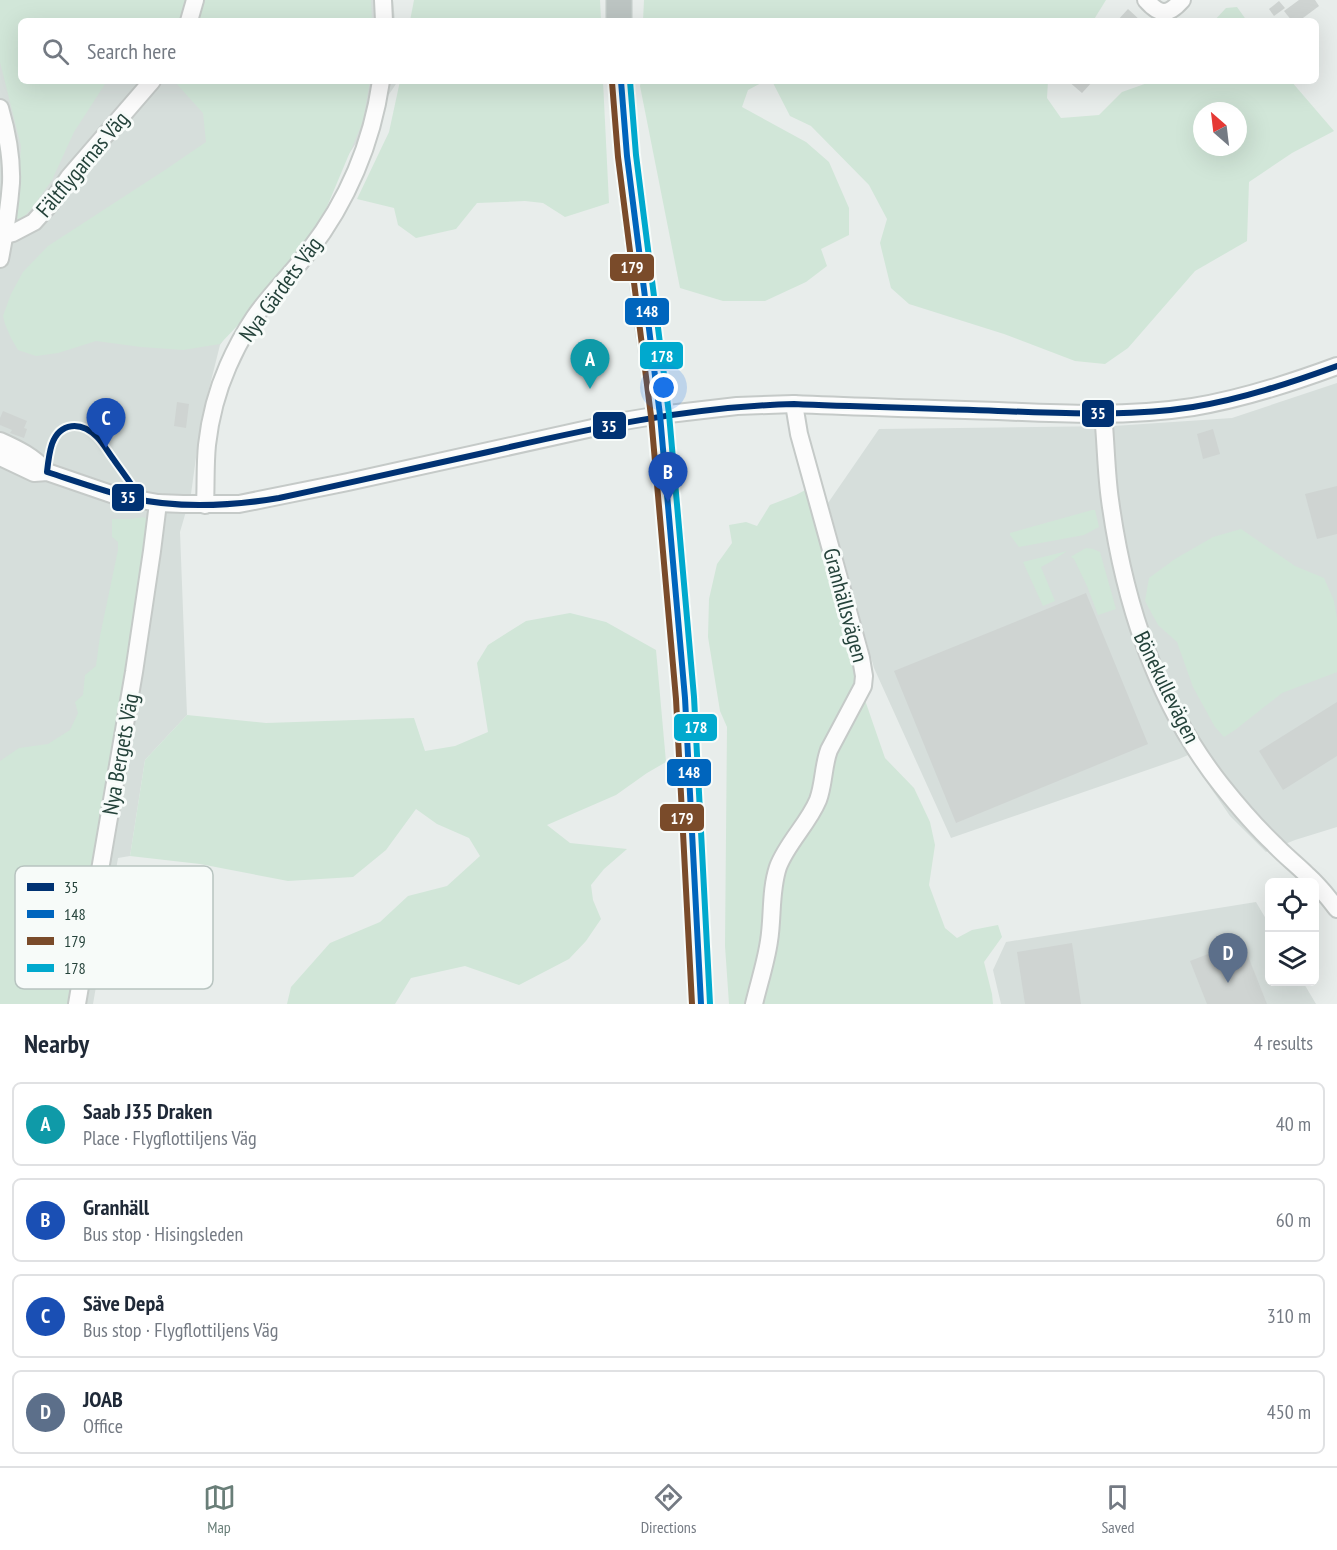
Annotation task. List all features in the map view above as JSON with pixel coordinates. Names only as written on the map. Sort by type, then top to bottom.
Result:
[{"type":"highway","points":[[619,0],[619,18]]},
{"type":"highway","points":[[621,84],[629,168],[660,415],[685,698],[701,1004]]},
{"type":"street","points":[[190,18],[195,0]]},
{"type":"street","points":[[383,0],[384,18]]},
{"type":"street","points":[[1146,0],[1162,13],[1167,12],[1182,0]]},
{"type":"street","name":"Fältflygarnas Väg","points":[[5,235],[34,222],[69,177],[149,84]]},
{"type":"street","name":"Nya Gärdets Väg","points":[[205,504],[207,446],[218,392],[228,366],[255,317],[309,252],[332,219],[365,150],[377,109],[381,84]]},
{"type":"street","points":[[0,108],[9,153],[11,182],[0,259]]},
{"type":"street","points":[[0,457],[33,473],[47,472],[114,495],[158,503],[239,504],[660,415],[758,404],[1035,413],[1151,412],[1204,405],[1235,398],[1337,366]]},
{"type":"street","name":"Granhällsvägen","points":[[754,1004],[769,941],[773,887],[778,868],[818,800],[829,750],[862,686],[864,676],[799,434],[794,404]]},
{"type":"street","name":"Bönekullevägen","points":[[1103,414],[1110,500],[1121,565],[1137,627],[1156,676],[1189,737],[1220,784],[1274,844],[1309,876],[1337,909]]},
{"type":"street","points":[[0,441],[28,454],[47,472]]},
{"type":"street","name":"Nya Bergets Väg","points":[[101,866],[134,672],[158,503]]},
{"type":"street","name":"Nya Bergets Väg","points":[[77,1004],[80,989]]},
{"type":"shaded area","points":[[0,0],[393,0],[395,18],[18,18],[18,84],[396,84],[220,345],[201,421],[191,494],[180,532],[187,715],[145,760],[130,856],[118,858],[117,866],[15,866],[15,989],[96,989],[93,1004],[0,1004]]},
{"type":"shaded area","points":[[1337,383],[1337,827],[1266,852],[1230,816],[1188,755],[951,838],[874,668],[828,503],[879,429],[1114,426],[1232,418]]},
{"type":"shaded area","points":[[1256,902],[1265,917],[1265,986],[1305,986],[1316,1004],[1001,1004],[993,970],[1006,942]]},
{"type":"green space","points":[[0,0],[371,0],[372,18],[18,18],[18,84],[105,84],[74,132],[52,180],[21,220],[17,218],[17,208],[21,146],[0,62]]},
{"type":"green space","points":[[414,0],[600,0],[601,18],[411,18]]},
{"type":"green space","points":[[644,0],[1106,0],[1095,18],[643,18]]},
{"type":"green space","points":[[1237,7],[1245,18],[1217,18],[1226,8]]},
{"type":"green space","points":[[177,84],[369,84],[363,121],[321,221],[286,275],[220,344],[183,350],[96,341],[58,353],[36,356],[18,350],[3,316],[11,294],[23,272],[48,246],[206,142],[203,113]]},
{"type":"green space","points":[[399,84],[603,84],[609,203],[565,217],[543,203],[525,201],[477,203],[456,229],[416,238],[398,225],[394,208],[357,199],[389,132]]},
{"type":"green space","points":[[640,84],[759,84],[748,90],[742,107],[806,142],[829,162],[849,208],[849,235],[821,249],[827,266],[806,282],[765,301],[723,301],[680,288]]},
{"type":"green space","points":[[774,84],[1048,84],[1047,98],[1061,118],[1099,115],[1122,92],[1145,84],[1294,84],[1334,131],[1292,153],[1249,182],[1247,241],[1195,271],[1128,348],[1105,364],[1075,361],[1004,334],[909,304],[891,288],[880,243],[887,219],[869,185],[811,126],[790,116]]},
{"type":"green space","points":[[809,488],[817,511],[857,677],[885,758],[914,788],[930,822],[935,845],[929,885],[945,928],[957,938],[972,930],[998,925],[1002,937],[984,962],[993,1004],[729,1004],[725,946],[727,727],[720,711],[708,637],[709,599],[717,564],[732,543],[729,525],[746,522],[757,526],[770,505]]},
{"type":"green space","points":[[1095,510],[1099,527],[1084,535],[1019,547],[1010,535],[1010,533]]},
{"type":"green space","points":[[143,517],[149,520],[106,801],[99,825],[96,866],[15,866],[15,989],[76,989],[73,1004],[0,1004],[0,761],[19,748],[48,744],[70,730],[78,713],[75,702],[83,695],[85,675],[96,666],[118,550],[118,542],[112,537],[112,519]]},
{"type":"green space","points":[[1241,529],[1295,566],[1324,578],[1334,601],[1337,618],[1337,672],[1282,693],[1224,737],[1215,727],[1193,687],[1177,642],[1158,625],[1145,601],[1149,578],[1175,559],[1213,537]]},
{"type":"green space","points":[[1086,548],[1100,552],[1116,609],[1098,615],[1087,586],[1071,557]]},
{"type":"green space","points":[[1067,551],[1041,567],[1055,601],[1043,606],[1023,562]]},
{"type":"green space","points":[[570,613],[606,622],[656,650],[666,762],[616,795],[547,825],[570,843],[627,849],[604,869],[591,885],[593,900],[601,919],[586,941],[569,959],[519,985],[465,966],[411,978],[395,1004],[287,1004],[291,987],[330,943],[380,922],[408,896],[447,886],[480,856],[469,838],[437,824],[416,809],[386,850],[353,877],[288,881],[213,866],[130,856],[145,760],[187,715],[266,723],[414,718],[425,751],[455,746],[488,732],[477,663],[488,645],[526,621]]},
{"type":"building","points":[[1299,0],[1315,0],[1319,6],[1303,18],[1290,18],[1284,11]]},
{"type":"building","points":[[1279,1],[1285,8],[1274,16],[1269,9]]},
{"type":"building","points":[[1128,9],[1138,18],[1120,18]]},
{"type":"building","points":[[1072,84],[1090,84],[1082,93]]},
{"type":"building","points":[[177,402],[189,404],[186,428],[174,426]]},
{"type":"building","points":[[3,411],[27,421],[24,438],[10,433],[12,430],[0,425]]},
{"type":"building","points":[[1213,429],[1220,454],[1203,459],[1197,434]]},
{"type":"building","points":[[1337,486],[1337,534],[1317,539],[1305,494]]},
{"type":"building","points":[[1086,593],[1148,744],[956,823],[894,671]]},
{"type":"building","points":[[1337,702],[1337,756],[1283,790],[1259,751]]},
{"type":"building","points":[[1242,941],[1267,1004],[1207,1004],[1190,961]]},
{"type":"building","points":[[1072,943],[1081,1004],[1025,1004],[1017,952]]},
{"type":"transit line","name":"179","points":[[612,84],[618,157],[651,416],[676,699],[692,1004]]},
{"type":"transit line","name":"148","points":[[621,84],[627,156],[660,415],[685,698],[701,1004]]},
{"type":"transit line","name":"178","points":[[630,84],[636,155],[669,414],[694,697],[710,1004]]},
{"type":"transit line","name":"35","points":[[140,499],[97,437],[78,426],[60,431],[52,444],[47,472],[131,498],[168,504],[224,504],[279,498],[603,427],[716,409],[794,404],[1071,413],[1145,412],[1230,400],[1337,366]]},
{"type":"place","name":"Saab J35 Draken","points":[[590,389]]},
{"type":"place","name":"Säve Depå","points":[[106,448]]},
{"type":"place","name":"Granhäll","points":[[668,502]]},
{"type":"place","name":"JOAB","points":[[1228,983]]}]
